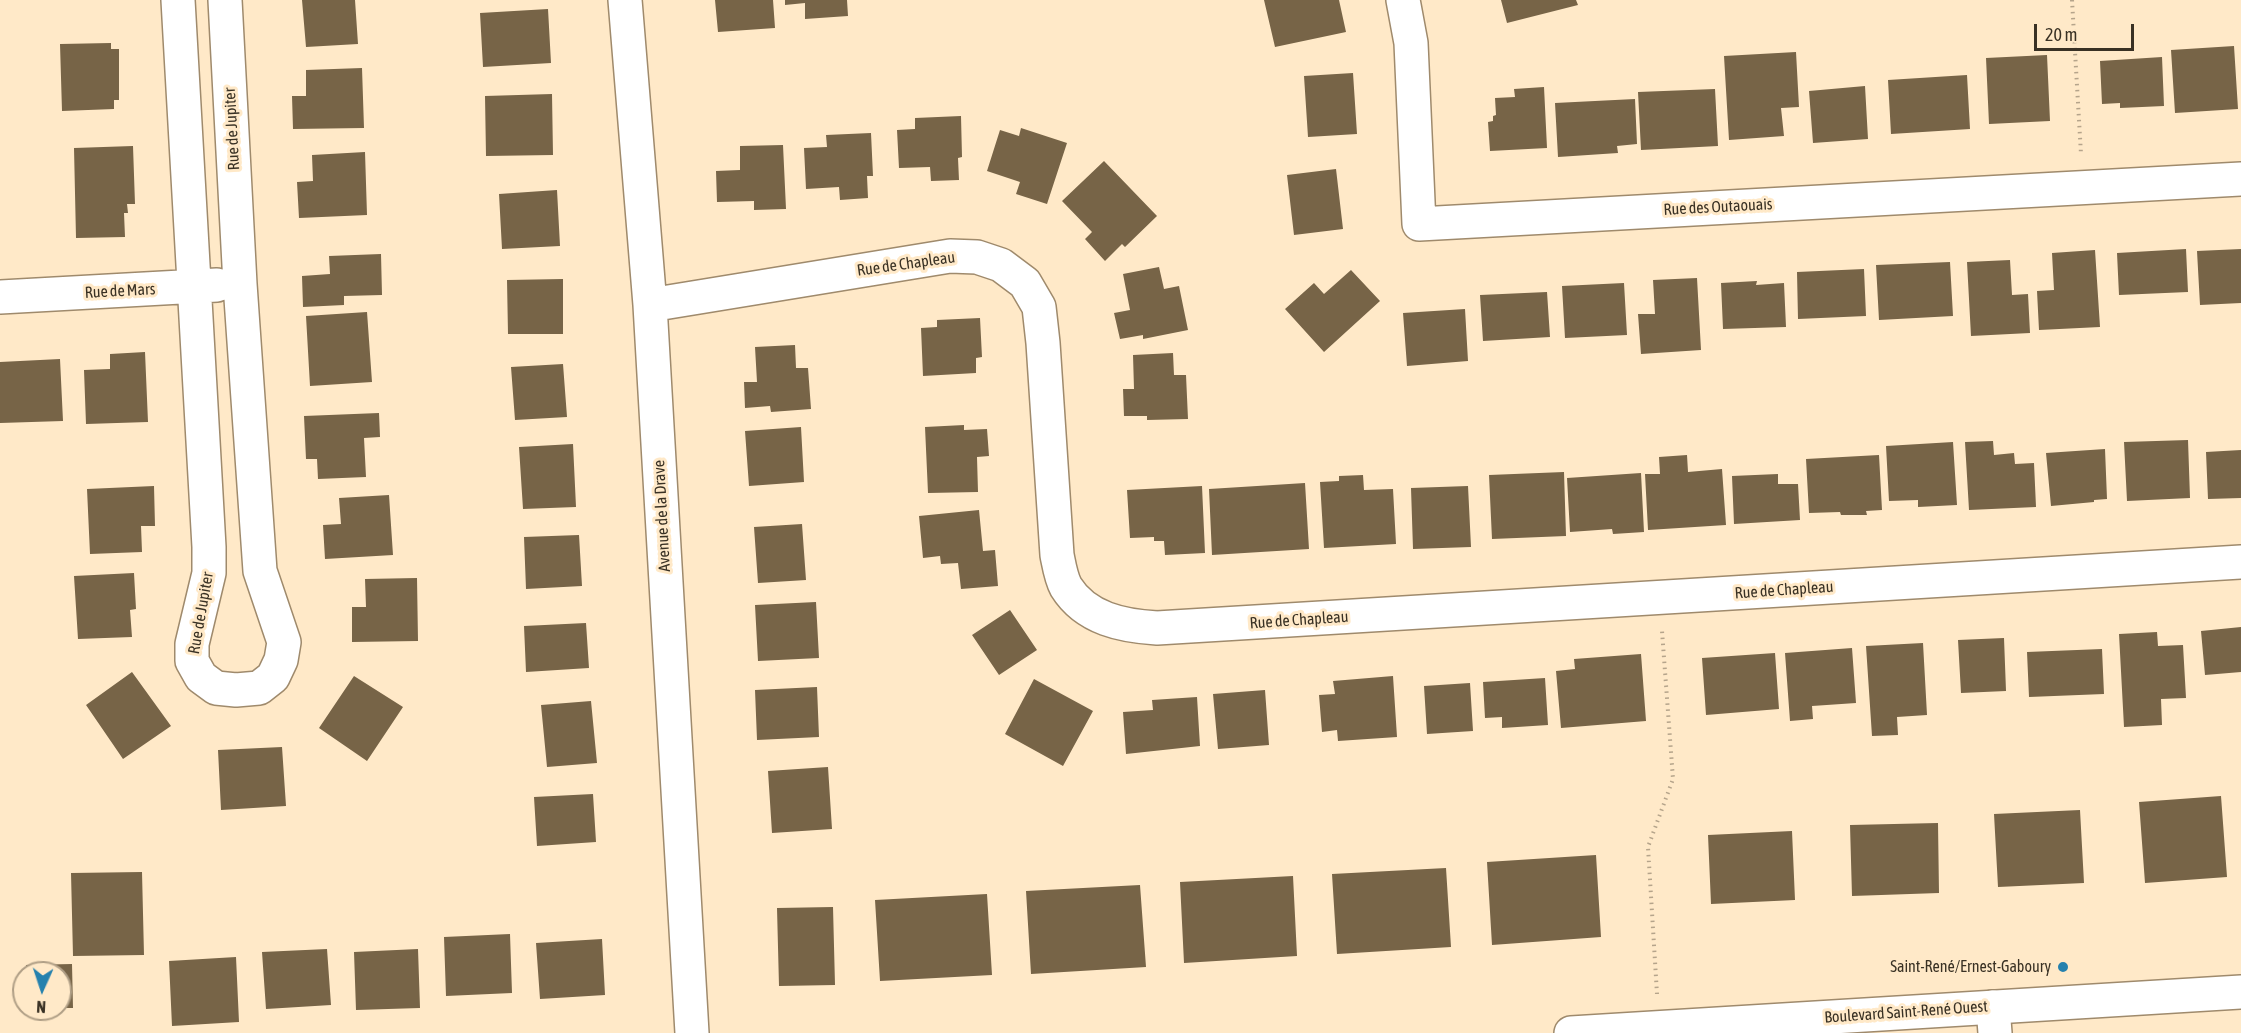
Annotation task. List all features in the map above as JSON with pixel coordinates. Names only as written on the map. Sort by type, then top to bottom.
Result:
[{"type":"street","name":"Rue de Jupiter","points":[[178,0],[209,555],[209,573],[192,644],[192,661],[201,677],[216,688],[236,690],[259,688],[273,677],[281,660],[284,642],[260,571],[240,284],[225,0]]},
{"type":"street","name":"Avenue de la Drave","points":[[625,0],[650,304],[692,1033]]},
{"type":"street","name":"Rue des Outaouais","points":[[1403,0],[1411,44],[1419,224],[2241,179]]},
{"type":"street","name":"Rue de Chapleau","points":[[650,304],[950,256],[977,257],[1001,265],[1025,283],[1039,307],[1057,555],[1065,585],[1079,603],[1101,617],[1126,626],[1157,628],[2241,562]]},
{"type":"street","name":"Rue de Mars","points":[[0,297],[240,284]]},
{"type":"street","name":"Boulevard Saint-René Ouest","points":[[1571,1033],[1658,1028],[1994,1020],[2241,992]]},
{"type":"path","points":[[2072,0],[2084,188]]},
{"type":"path","points":[[1658,1028],[1648,847],[1673,779],[1660,597]]},
{"type":"building","points":[[302,0],[355,0],[358,44],[306,47]]},
{"type":"building","points":[[715,0],[773,0],[775,28],[718,32]]},
{"type":"building","points":[[785,0],[847,0],[848,16],[805,19],[805,3],[785,5]]},
{"type":"building","points":[[1264,0],[1339,0],[1346,32],[1275,47]]},
{"type":"building","points":[[1501,0],[1576,0],[1578,5],[1507,23]]},
{"type":"building","points":[[548,9],[551,63],[483,67],[480,13]]},
{"type":"building","points":[[111,43],[111,49],[119,49],[119,100],[114,100],[114,109],[62,111],[60,44]]},
{"type":"building","points":[[2234,46],[2238,109],[2175,113],[2171,50]]},
{"type":"building","points":[[1796,52],[1799,107],[1781,108],[1784,136],[1729,140],[1724,56]]},
{"type":"building","points":[[2047,55],[2050,121],[1989,124],[1986,58]]},
{"type":"building","points":[[2162,57],[2164,106],[2120,108],[2120,103],[2102,104],[2100,61]]},
{"type":"building","points":[[362,68],[364,128],[293,129],[292,96],[306,96],[306,70]]},
{"type":"building","points":[[1353,73],[1357,134],[1308,137],[1304,76]]},
{"type":"building","points":[[1967,75],[1970,129],[1891,134],[1888,80]]},
{"type":"building","points":[[1865,86],[1868,139],[1813,143],[1809,91]]},
{"type":"building","points":[[1544,87],[1547,148],[1490,151],[1488,122],[1493,121],[1493,116],[1496,115],[1495,98],[1515,97],[1514,89]]},
{"type":"building","points":[[1715,89],[1718,146],[1641,150],[1638,92]]},
{"type":"building","points":[[552,94],[553,155],[486,156],[485,96]]},
{"type":"building","points":[[1635,99],[1637,144],[1617,146],[1618,153],[1558,157],[1555,103]]},
{"type":"building","points":[[961,116],[962,157],[958,158],[959,180],[931,181],[930,167],[899,168],[897,130],[915,129],[915,118]]},
{"type":"building","points":[[1021,128],[1067,143],[1047,204],[1016,194],[1020,182],[987,171],[1000,130],[1019,136]]},
{"type":"building","points":[[871,133],[873,176],[867,176],[868,198],[840,200],[839,187],[806,189],[804,148],[827,147],[826,135]]},
{"type":"building","points":[[783,145],[786,209],[754,210],[754,201],[717,202],[716,171],[740,170],[740,146]]},
{"type":"building","points":[[133,146],[135,204],[127,204],[128,213],[124,213],[125,237],[76,238],[74,148]]},
{"type":"building","points":[[365,152],[367,215],[299,218],[297,182],[313,181],[312,155]]},
{"type":"building","points":[[1104,161],[1157,216],[1125,247],[1122,244],[1105,261],[1085,239],[1092,232],[1062,201]]},
{"type":"building","points":[[1336,169],[1343,229],[1294,235],[1287,175]]},
{"type":"building","points":[[557,190],[560,246],[502,249],[499,194]]},
{"type":"building","points":[[2186,249],[2188,292],[2119,295],[2117,253]]},
{"type":"building","points":[[2241,249],[2241,303],[2200,305],[2197,251]]},
{"type":"building","points":[[2095,250],[2100,327],[2039,330],[2037,291],[2054,290],[2052,253]]},
{"type":"building","points":[[381,254],[382,295],[344,296],[344,305],[303,307],[302,276],[330,274],[329,256]]},
{"type":"building","points":[[2010,260],[2012,295],[2028,294],[2030,333],[1971,336],[1967,262]]},
{"type":"building","points":[[1950,262],[1953,316],[1879,320],[1876,265]]},
{"type":"building","points":[[1159,267],[1164,289],[1179,286],[1188,330],[1143,339],[1143,335],[1120,339],[1114,313],[1130,310],[1123,274]]},
{"type":"building","points":[[1864,269],[1866,316],[1798,319],[1797,272]]},
{"type":"building","points":[[1351,270],[1380,301],[1324,352],[1285,309],[1314,283],[1324,294]]},
{"type":"building","points":[[1697,278],[1701,350],[1641,354],[1638,314],[1655,314],[1653,280]]},
{"type":"building","points":[[563,279],[563,334],[508,334],[507,280]]},
{"type":"building","points":[[1757,281],[1756,285],[1784,283],[1786,327],[1723,329],[1721,283]]},
{"type":"building","points":[[1624,283],[1627,335],[1565,338],[1562,286]]},
{"type":"building","points":[[1547,292],[1550,337],[1483,341],[1480,295]]},
{"type":"building","points":[[1465,309],[1468,361],[1407,366],[1403,313]]},
{"type":"building","points":[[367,312],[372,382],[310,386],[306,316]]},
{"type":"building","points":[[980,318],[982,357],[976,358],[976,373],[923,376],[921,328],[937,327],[937,320]]},
{"type":"building","points":[[795,345],[796,368],[808,368],[811,409],[771,412],[770,406],[745,408],[744,382],[757,382],[755,347]]},
{"type":"building","points":[[145,352],[148,422],[86,424],[84,370],[110,369],[110,354]]},
{"type":"building","points":[[1173,353],[1174,375],[1186,375],[1188,419],[1147,420],[1147,416],[1124,416],[1123,389],[1134,389],[1133,355]]},
{"type":"building","points":[[60,359],[63,421],[0,423],[0,362]]},
{"type":"building","points":[[563,364],[567,417],[515,420],[511,367]]},
{"type":"building","points":[[379,413],[380,437],[364,438],[366,477],[318,479],[317,459],[306,459],[304,416]]},
{"type":"building","points":[[964,425],[964,430],[987,429],[989,456],[977,457],[978,492],[928,493],[925,427]]},
{"type":"building","points":[[801,427],[804,482],[749,486],[745,431]]},
{"type":"building","points":[[2188,440],[2190,498],[2127,501],[2124,442]]},
{"type":"building","points":[[1993,441],[1994,455],[2014,453],[2015,464],[2034,463],[2036,507],[1969,510],[1965,442]]},
{"type":"building","points":[[1953,442],[1957,505],[1918,507],[1918,500],[1889,501],[1886,446]]},
{"type":"building","points":[[573,444],[576,507],[523,509],[519,447]]},
{"type":"building","points":[[2105,449],[2107,499],[2051,506],[2046,453]]},
{"type":"building","points":[[2241,450],[2241,498],[2208,499],[2206,452]]},
{"type":"building","points":[[1687,455],[1688,472],[1722,469],[1726,525],[1648,530],[1645,474],[1660,474],[1659,457]]},
{"type":"building","points":[[1879,455],[1882,510],[1866,511],[1867,515],[1841,515],[1840,512],[1809,513],[1806,459]]},
{"type":"building","points":[[1564,472],[1566,536],[1492,539],[1489,475]]},
{"type":"building","points":[[1641,473],[1644,532],[1613,534],[1612,529],[1570,532],[1567,478]]},
{"type":"building","points":[[1778,474],[1778,484],[1798,484],[1800,520],[1734,524],[1732,476]]},
{"type":"building","points":[[1363,475],[1364,490],[1393,489],[1396,544],[1324,548],[1320,482],[1339,481],[1339,476]]},
{"type":"building","points":[[1305,483],[1309,549],[1212,555],[1209,489]]},
{"type":"building","points":[[154,486],[155,526],[141,526],[142,552],[90,554],[87,489]]},
{"type":"building","points":[[1202,486],[1205,553],[1165,555],[1164,541],[1154,541],[1154,537],[1130,538],[1127,490]]},
{"type":"building","points":[[1468,486],[1471,547],[1413,549],[1411,488]]},
{"type":"building","points":[[389,495],[393,555],[325,559],[323,525],[341,524],[339,498]]},
{"type":"building","points":[[979,510],[983,551],[995,550],[998,586],[961,589],[958,563],[941,564],[940,556],[923,558],[919,516]]},
{"type":"building","points":[[802,524],[806,580],[758,583],[754,527]]},
{"type":"building","points":[[579,535],[582,586],[526,589],[524,537]]},
{"type":"building","points":[[134,573],[136,609],[130,610],[132,637],[78,639],[74,576]]},
{"type":"building","points":[[417,578],[418,641],[352,642],[352,607],[366,607],[365,579]]},
{"type":"building","points":[[816,602],[819,658],[758,661],[755,605]]},
{"type":"building","points":[[1010,610],[1037,650],[999,675],[972,635]]},
{"type":"building","points":[[586,623],[589,668],[526,672],[524,626]]},
{"type":"building","points":[[2241,627],[2241,672],[2205,675],[2201,631]]},
{"type":"building","points":[[2157,632],[2158,646],[2183,645],[2186,698],[2161,699],[2162,725],[2124,727],[2119,634]]},
{"type":"building","points":[[2004,638],[2006,691],[1961,693],[1958,640]]},
{"type":"building","points":[[1923,643],[1927,715],[1897,717],[1898,735],[1872,736],[1866,646]]},
{"type":"building","points":[[1852,648],[1856,703],[1812,706],[1813,719],[1790,721],[1785,653]]},
{"type":"building","points":[[2102,649],[2104,694],[2029,697],[2027,652]]},
{"type":"building","points":[[1775,653],[1779,709],[1706,715],[1702,658]]},
{"type":"building","points":[[1641,654],[1646,721],[1561,728],[1556,671],[1575,669],[1574,659]]},
{"type":"building","points":[[132,672],[171,726],[123,759],[86,705]]},
{"type":"building","points":[[354,676],[403,707],[367,761],[319,728]]},
{"type":"building","points":[[1393,676],[1397,737],[1338,741],[1337,730],[1322,732],[1319,695],[1335,694],[1333,681]]},
{"type":"building","points":[[1545,678],[1548,725],[1502,728],[1502,717],[1485,718],[1483,682]]},
{"type":"building","points":[[1034,679],[1093,711],[1063,766],[1005,734]]},
{"type":"building","points":[[1470,683],[1473,731],[1427,734],[1424,686]]},
{"type":"building","points":[[817,687],[819,737],[757,740],[755,690]]},
{"type":"building","points":[[1265,690],[1269,745],[1218,749],[1213,694]]},
{"type":"building","points":[[1197,697],[1200,746],[1126,754],[1123,712],[1153,710],[1152,700]]},
{"type":"building","points":[[591,701],[597,763],[547,767],[541,705]]},
{"type":"building","points":[[282,747],[286,806],[221,810],[218,750]]},
{"type":"building","points":[[828,767],[832,829],[772,833],[768,771]]},
{"type":"building","points":[[593,794],[596,842],[537,846],[534,797]]},
{"type":"building","points":[[2221,796],[2227,877],[2145,883],[2139,802]]},
{"type":"building","points":[[2080,810],[2084,883],[1998,887],[1994,814]]},
{"type":"building","points":[[1938,823],[1939,893],[1852,896],[1850,825]]},
{"type":"building","points":[[1792,831],[1795,900],[1711,904],[1708,835]]},
{"type":"building","points":[[1596,855],[1601,937],[1492,945],[1487,862]]},
{"type":"building","points":[[1446,868],[1451,947],[1337,954],[1332,874]]},
{"type":"building","points":[[142,872],[144,955],[73,956],[71,873]]},
{"type":"building","points":[[1293,876],[1297,956],[1184,963],[1180,882]]},
{"type":"building","points":[[1140,885],[1146,967],[1031,974],[1026,891]]},
{"type":"building","points":[[987,894],[992,975],[880,981],[875,900]]},
{"type":"building","points":[[833,907],[835,985],[779,986],[777,908]]},
{"type":"building","points":[[510,934],[512,993],[446,996],[444,937]]},
{"type":"building","points":[[602,939],[605,995],[540,999],[536,943]]},
{"type":"building","points":[[327,949],[331,1005],[266,1009],[262,952]]},
{"type":"building","points":[[418,949],[420,1008],[356,1010],[354,952]]},
{"type":"building","points":[[236,957],[239,1022],[172,1026],[169,961]]},
{"type":"place","name":"Saint-René/Ernest-Gaboury","points":[[2063,967]]}]
